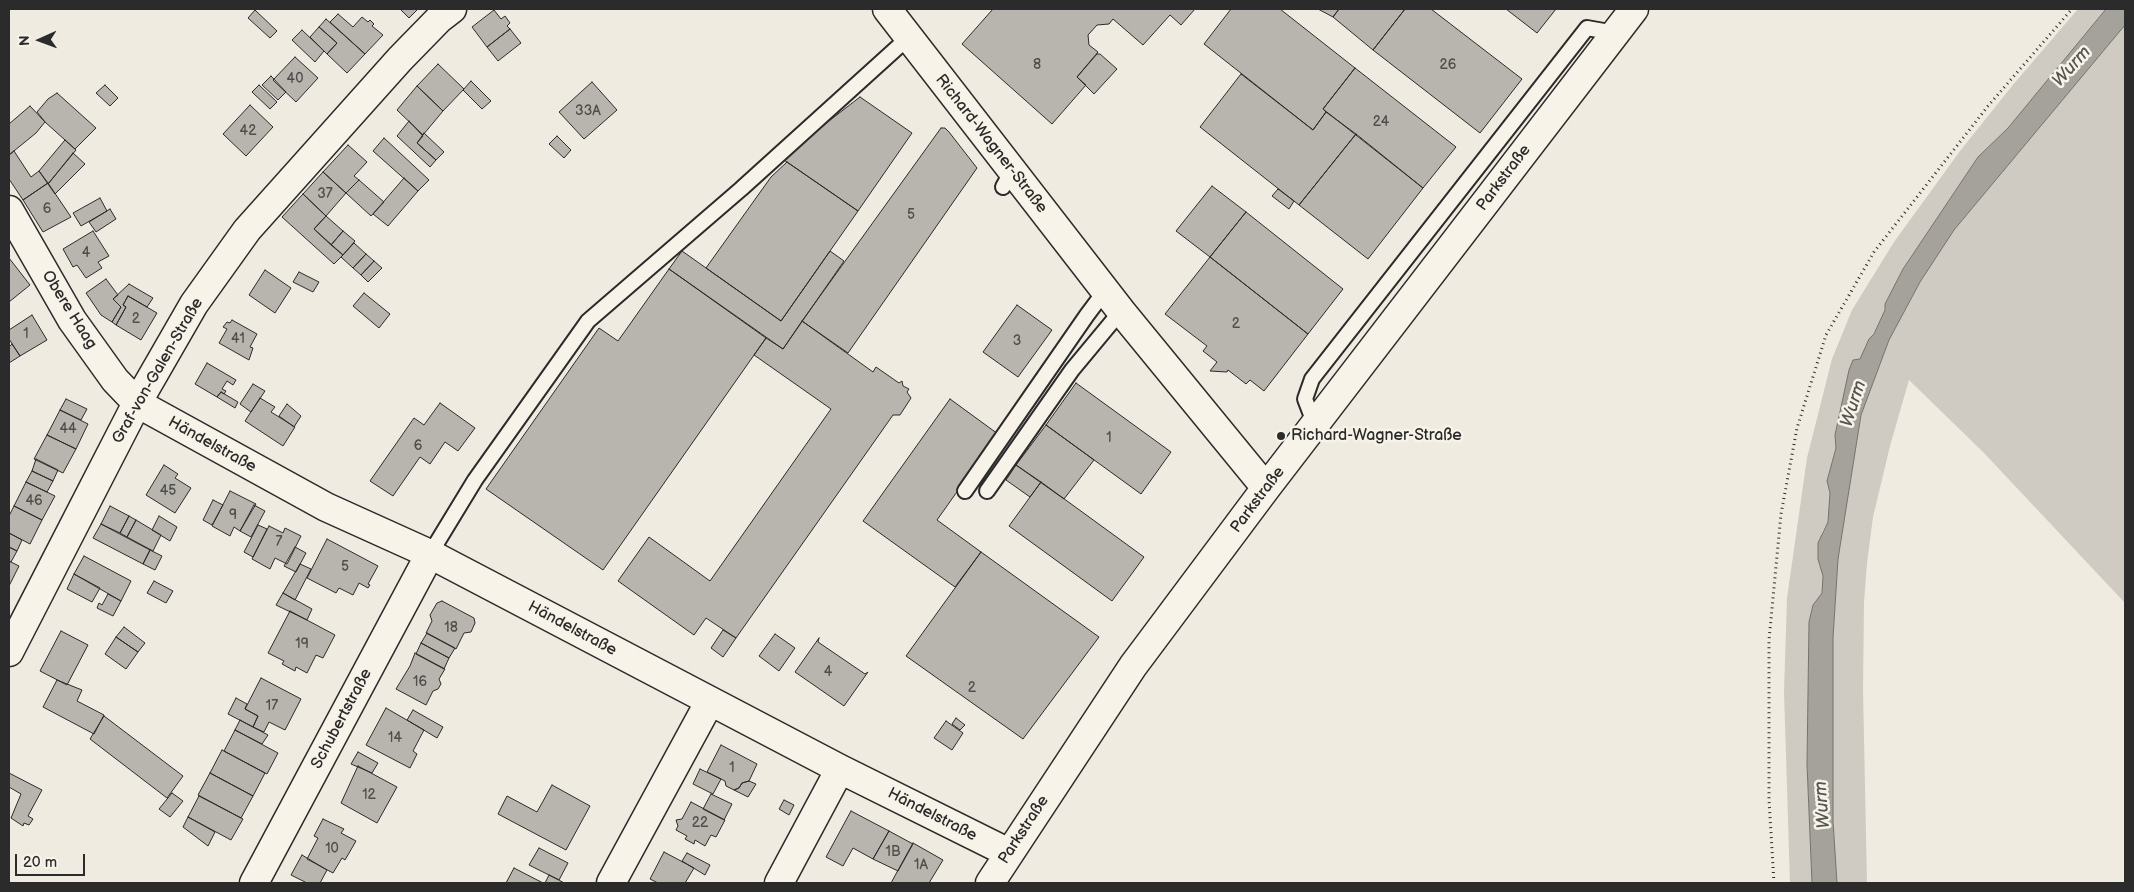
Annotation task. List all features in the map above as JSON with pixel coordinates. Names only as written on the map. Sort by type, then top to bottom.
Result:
[{"type":"street","name":"Graf-von-Galen-Straße","points":[[9,652],[137,404],[194,304],[247,230],[400,59],[439,19],[452,9]]},
{"type":"street","name":"Richard-Wagner-Straße","points":[[887,9],[909,37],[1007,179],[1041,221],[1113,301],[1266,488]]},
{"type":"street","name":"Parkstraße","points":[[990,883],[1133,666],[1266,488],[1634,9]]},
{"type":"street","name":"Obere Haag","points":[[9,210],[72,320],[115,380],[137,404]]},
{"type":"street","name":"Händelstraße","points":[[137,404],[326,507],[430,554],[840,769],[1009,853]]},
{"type":"street","name":"Schubertstraße","points":[[254,883],[430,554]]},
{"type":"street","points":[[611,883],[710,701]]},
{"type":"street","points":[[779,883],[840,769]]},
{"type":"lane","points":[[430,554],[475,480],[588,321],[741,189],[909,37]]},
{"type":"lane","points":[[987,491],[1072,370],[1113,301]]},
{"type":"lane","points":[[965,491],[1086,315],[1113,301]]},
{"type":"path","points":[[1774,883],[1769,800],[1770,630],[1781,514],[1797,428],[1826,335],[1874,252],[1988,106],[2072,9]]},
{"type":"shaded area","points":[[2078,9],[2106,9],[2008,128],[1978,157],[1903,269],[1885,304],[1886,310],[1874,334],[1869,339],[1860,359],[1853,360],[1849,370],[1835,435],[1836,448],[1827,481],[1830,493],[1830,510],[1828,522],[1822,532],[1818,559],[1823,576],[1822,593],[1813,605],[1809,622],[1807,764],[1812,883],[1790,883],[1784,692],[1787,598],[1807,458],[1832,359],[1852,310],[1894,242],[1960,151],[2012,86]]},
{"type":"shaded area","points":[[2125,25],[2125,603],[1984,453],[1909,380],[1890,446],[1873,517],[1867,563],[1864,603],[1863,690],[1867,883],[1837,883],[1833,821],[1833,638],[1838,559],[1861,415],[1889,340],[1920,282],[1954,230]]},
{"type":"water","name":"Wurm","points":[[2106,9],[2125,9],[2125,25],[1954,230],[1920,282],[1889,340],[1861,415],[1838,559],[1833,638],[1833,821],[1837,883],[1812,883],[1807,764],[1809,622],[1813,605],[1822,593],[1823,576],[1818,559],[1818,543],[1828,522],[1830,493],[1827,481],[1836,448],[1835,435],[1849,370],[1853,360],[1860,359],[1869,339],[1874,334],[1885,310],[1885,304],[1903,269],[1978,157],[2008,128]]},
{"type":"building","points":[[400,9],[418,9],[409,18]]},
{"type":"building","points":[[993,9],[1195,9],[1181,25],[1170,15],[1143,45],[1113,19],[1109,24],[1097,25],[1088,35],[1089,45],[1098,52],[1077,77],[1086,85],[1052,124],[962,44]]},
{"type":"building","points":[[1231,9],[1280,9],[1355,68],[1323,109],[1326,112],[1313,130],[1204,44]]},
{"type":"building","points":[[1318,9],[1339,9],[1333,17]]},
{"type":"building","points":[[1339,9],[1405,9],[1373,50],[1333,17]]},
{"type":"building","points":[[1405,9],[1431,9],[1522,79],[1480,133],[1373,50]]},
{"type":"building","points":[[1506,9],[1556,9],[1537,33]]},
{"type":"building","points":[[255,10],[277,31],[270,38],[248,18]]},
{"type":"building","points":[[494,10],[501,19],[505,16],[510,23],[507,26],[510,29],[487,47],[472,27]]},
{"type":"building","points":[[338,14],[353,27],[362,17],[368,22],[370,20],[374,24],[372,26],[383,35],[365,54],[330,22]]},
{"type":"building","points":[[326,19],[365,54],[347,73],[327,54],[337,43],[319,27]]},
{"type":"building","points":[[319,27],[337,43],[327,54],[310,37]]},
{"type":"building","points":[[510,29],[521,43],[498,61],[487,47]]},
{"type":"building","points":[[302,30],[324,51],[315,62],[292,40]]},
{"type":"building","points":[[1097,54],[1100,54],[1117,69],[1094,94],[1077,77]]},
{"type":"building","points":[[295,57],[318,78],[296,102],[273,80]]},
{"type":"building","points":[[438,64],[464,89],[443,111],[417,86]]},
{"type":"building","points":[[1355,68],[1456,147],[1423,188],[1323,109]]},
{"type":"building","points":[[1241,74],[1313,130],[1326,112],[1356,134],[1299,205],[1200,127]]},
{"type":"building","points":[[271,76],[286,92],[278,100],[262,85]]},
{"type":"building","points":[[471,81],[491,101],[482,109],[463,90]]},
{"type":"building","points":[[592,82],[617,110],[584,139],[559,112]]},
{"type":"building","points":[[105,85],[118,98],[110,106],[96,93]]},
{"type":"building","points":[[259,85],[277,102],[270,109],[252,92]]},
{"type":"building","points":[[417,86],[443,111],[423,135],[397,110]]},
{"type":"building","points":[[57,93],[96,128],[75,149],[45,122],[37,112],[48,99]]},
{"type":"building","points":[[860,97],[912,133],[858,211],[781,158]]},
{"type":"building","points":[[250,105],[273,127],[246,156],[223,134]]},
{"type":"building","points":[[30,106],[45,122],[36,133],[9,155],[9,124]]},
{"type":"building","points":[[409,121],[423,136],[417,143],[436,160],[430,167],[397,136]]},
{"type":"building","points":[[941,128],[945,128],[949,132],[977,168],[848,353],[802,321]]},
{"type":"building","points":[[424,133],[444,152],[436,160],[417,143]]},
{"type":"building","points":[[1356,134],[1423,188],[1368,259],[1299,205]]},
{"type":"building","points":[[557,136],[571,150],[564,158],[549,144]]},
{"type":"building","points":[[384,138],[429,180],[418,191],[373,151]]},
{"type":"building","points":[[65,140],[76,150],[48,184],[39,171]]},
{"type":"building","points":[[348,145],[367,162],[354,176],[359,180],[346,193],[323,172]]},
{"type":"building","points":[[14,151],[31,177],[39,171],[48,183],[23,200],[9,179],[9,155]]},
{"type":"building","points":[[73,153],[85,164],[55,194],[48,184]]},
{"type":"building","points":[[787,162],[858,211],[781,321],[706,268],[771,177]]},
{"type":"building","points":[[323,172],[346,193],[326,216],[303,194]]},
{"type":"building","points":[[404,178],[418,191],[388,226],[373,214]]},
{"type":"building","points":[[359,180],[384,202],[371,216],[346,193]]},
{"type":"building","points":[[48,183],[71,217],[43,232],[23,200]]},
{"type":"building","points":[[1212,186],[1246,212],[1210,257],[1176,231]]},
{"type":"building","points":[[1278,189],[1294,201],[1289,209],[1272,196]]},
{"type":"building","points":[[303,194],[326,216],[314,229],[343,255],[334,264],[282,217]]},
{"type":"building","points":[[100,198],[107,211],[81,226],[73,213]]},
{"type":"building","points":[[110,209],[116,219],[96,232],[89,222]]},
{"type":"building","points":[[1246,212],[1343,289],[1308,334],[1210,257]]},
{"type":"building","points":[[326,216],[343,231],[331,245],[314,229]]},
{"type":"building","points":[[93,231],[109,256],[98,262],[102,268],[86,278],[77,265],[73,267],[63,249]]},
{"type":"building","points":[[343,231],[355,241],[343,255],[331,245]]},
{"type":"building","points":[[354,243],[366,254],[353,268],[341,257]]},
{"type":"building","points":[[682,251],[781,321],[830,251],[844,261],[783,349],[669,269]]},
{"type":"building","points":[[366,254],[374,261],[361,275],[353,268]]},
{"type":"building","points":[[1210,257],[1308,334],[1264,391],[1250,380],[1246,384],[1228,370],[1227,372],[1210,371],[1217,362],[1203,351],[1207,346],[1165,314]]},
{"type":"building","points":[[9,258],[30,285],[9,302]]},
{"type":"building","points":[[374,261],[382,268],[368,282],[361,275]]},
{"type":"building","points":[[669,269],[766,338],[603,570],[486,489],[599,328],[618,341]]},
{"type":"building","points":[[265,270],[291,288],[275,313],[249,295]]},
{"type":"building","points":[[299,272],[319,282],[313,292],[293,282]]},
{"type":"building","points":[[106,279],[118,295],[113,299],[121,307],[112,322],[101,315],[86,293]]},
{"type":"building","points":[[129,284],[153,298],[147,307],[128,296],[123,305],[126,307],[116,325],[112,322],[121,307],[113,299]]},
{"type":"building","points":[[364,293],[390,314],[379,328],[353,306]]},
{"type":"building","points":[[128,296],[157,313],[141,340],[116,325],[126,307],[123,305]]},
{"type":"building","points":[[1017,305],[1052,330],[1018,377],[983,352]]},
{"type":"building","points":[[32,315],[47,340],[20,356],[9,339],[9,330]]},
{"type":"building","points":[[232,320],[257,334],[250,347],[253,348],[249,360],[219,343],[227,329],[223,327]]},
{"type":"building","points":[[802,321],[873,372],[876,367],[899,383],[902,381],[903,386],[909,389],[907,392],[911,398],[900,415],[893,415],[736,638],[706,618],[694,635],[618,581],[649,537],[710,581],[831,409],[754,355],[766,338],[783,349]]},
{"type":"building","points":[[12,344],[20,356],[9,363],[9,347]]},
{"type":"building","points":[[207,363],[236,380],[233,385],[227,381],[222,389],[226,391],[224,394],[221,392],[217,397],[195,384]]},
{"type":"building","points":[[1076,383],[1171,452],[1141,494],[1046,425]]},
{"type":"building","points":[[253,384],[265,391],[251,412],[240,404]]},
{"type":"building","points":[[221,392],[238,402],[235,408],[217,397]]},
{"type":"building","points":[[260,398],[275,407],[271,412],[295,427],[283,446],[245,421]]},
{"type":"building","points":[[66,399],[87,409],[81,420],[60,410]]},
{"type":"building","points":[[950,399],[998,434],[937,520],[981,552],[955,587],[863,521]]},
{"type":"building","points":[[440,403],[475,428],[458,451],[445,442],[430,464],[420,457],[393,496],[370,481],[414,418],[424,425]]},
{"type":"building","points":[[287,404],[301,416],[294,427],[279,416]]},
{"type":"building","points":[[60,410],[88,424],[76,449],[47,435]]},
{"type":"building","points":[[1046,425],[1094,460],[1064,499],[1016,465]]},
{"type":"building","points":[[47,435],[76,449],[63,473],[34,459]]},
{"type":"building","points":[[36,459],[58,470],[53,481],[32,471]]},
{"type":"building","points":[[164,465],[178,474],[175,478],[191,488],[175,513],[146,495]]},
{"type":"building","points":[[1016,465],[1041,482],[1030,497],[1006,480]]},
{"type":"building","points":[[32,471],[53,481],[47,492],[26,482]]},
{"type":"building","points":[[26,482],[55,496],[42,520],[14,506]]},
{"type":"building","points":[[1041,482],[1144,557],[1112,601],[1009,526]]},
{"type":"building","points":[[230,491],[256,504],[240,531],[234,527],[230,536],[212,526]]},
{"type":"building","points":[[213,500],[223,505],[212,525],[203,520]]},
{"type":"building","points":[[254,505],[265,511],[251,537],[240,531]]},
{"type":"building","points":[[14,506],[42,520],[30,544],[9,533],[9,516]]},
{"type":"building","points":[[110,506],[129,516],[120,533],[101,524]]},
{"type":"building","points":[[129,516],[136,520],[127,537],[120,533]]},
{"type":"building","points":[[159,516],[177,527],[170,541],[152,530]]},
{"type":"building","points":[[136,520],[161,535],[153,551],[127,537]]},
{"type":"building","points":[[101,524],[150,550],[143,564],[93,538]]},
{"type":"building","points":[[258,525],[267,529],[253,557],[244,552]]},
{"type":"building","points":[[269,526],[283,533],[285,528],[301,536],[287,564],[275,558],[270,569],[252,559]]},
{"type":"building","points":[[9,533],[22,540],[17,551],[9,547]]},
{"type":"building","points":[[327,539],[378,566],[368,584],[370,585],[368,588],[359,583],[353,595],[339,588],[336,593],[307,578]]},
{"type":"building","points":[[9,547],[17,551],[11,562],[9,561]]},
{"type":"building","points":[[295,547],[306,553],[296,572],[284,566]]},
{"type":"building","points":[[150,550],[162,556],[155,570],[143,564]]},
{"type":"building","points":[[981,552],[1099,637],[1023,739],[906,656]]},
{"type":"building","points":[[84,556],[131,581],[121,601],[74,574]]},
{"type":"building","points":[[9,561],[19,566],[9,586]]},
{"type":"building","points":[[300,564],[311,569],[295,600],[283,593]]},
{"type":"building","points":[[74,574],[100,588],[92,602],[67,589]]},
{"type":"building","points":[[154,581],[173,591],[166,603],[147,593]]},
{"type":"building","points":[[283,593],[312,609],[307,620],[276,605]]},
{"type":"building","points":[[108,594],[121,601],[113,616],[97,608],[99,603],[102,605]]},
{"type":"building","points":[[442,601],[474,618],[475,623],[471,632],[464,633],[456,649],[426,633],[432,621],[430,615],[437,603]]},
{"type":"building","points":[[290,611],[335,635],[323,658],[316,655],[307,673],[296,667],[295,671],[282,664],[284,661],[268,653]]},
{"type":"building","points":[[124,627],[145,643],[138,652],[116,637]]},
{"type":"building","points":[[723,630],[736,638],[723,657],[711,648]]},
{"type":"building","points":[[61,631],[88,645],[67,685],[40,671]]},
{"type":"building","points":[[427,633],[455,648],[449,658],[421,643]]},
{"type":"building","points":[[775,634],[795,648],[779,671],[759,656]]},
{"type":"building","points":[[116,637],[138,652],[126,669],[105,654]]},
{"type":"building","points":[[819,638],[818,642],[865,674],[868,672],[844,706],[795,672]]},
{"type":"building","points":[[421,643],[449,658],[444,669],[416,654]]},
{"type":"building","points":[[415,653],[445,669],[439,679],[441,684],[438,689],[433,691],[426,705],[396,689],[410,666]]},
{"type":"building","points":[[261,678],[301,699],[285,730],[269,722],[264,732],[253,727],[258,716],[245,709]]},
{"type":"building","points":[[57,680],[82,690],[77,701],[104,715],[94,734],[43,707]]},
{"type":"building","points":[[236,698],[247,704],[245,709],[258,716],[253,727],[228,714]]},
{"type":"building","points":[[386,708],[424,730],[413,751],[417,754],[410,768],[366,745]]},
{"type":"building","points":[[413,710],[443,727],[437,738],[407,720]]},
{"type":"building","points":[[104,716],[183,776],[167,798],[90,739]]},
{"type":"building","points":[[956,718],[965,725],[960,730],[952,724]]},
{"type":"building","points":[[240,720],[268,735],[262,744],[235,730]]},
{"type":"building","points":[[946,721],[963,733],[952,750],[934,738]]},
{"type":"building","points":[[235,730],[278,753],[267,774],[224,751]]},
{"type":"building","points":[[721,745],[757,764],[749,781],[742,783],[739,788],[734,790],[726,786],[725,781],[707,772]]},
{"type":"building","points":[[222,750],[265,773],[253,796],[210,773]]},
{"type":"building","points":[[358,752],[378,763],[372,773],[351,764]]},
{"type":"building","points":[[358,766],[397,787],[377,823],[341,803]]},
{"type":"building","points":[[700,769],[721,779],[713,794],[693,784]]},
{"type":"building","points":[[9,773],[42,790],[28,816],[33,819],[29,825],[24,823],[23,826],[11,818],[21,794],[9,787]]},
{"type":"building","points":[[210,773],[253,796],[241,818],[198,795]]},
{"type":"building","points":[[749,781],[756,784],[748,797],[734,790],[739,788],[742,783]]},
{"type":"building","points":[[552,785],[590,806],[566,850],[498,814],[507,796],[537,812]]},
{"type":"building","points":[[172,793],[183,801],[170,817],[159,809]]},
{"type":"building","points":[[711,794],[732,804],[724,820],[703,809]]},
{"type":"building","points":[[199,796],[243,819],[231,840],[188,817]]},
{"type":"building","points":[[784,800],[794,805],[789,815],[779,809]]},
{"type":"building","points":[[691,802],[725,820],[716,837],[711,835],[705,846],[695,840],[694,844],[685,839],[687,836],[676,830],[678,826],[676,820],[682,819]]},
{"type":"building","points":[[851,811],[889,831],[873,859],[853,848],[843,866],[826,857]]},
{"type":"building","points":[[188,817],[215,832],[208,846],[183,827]]},
{"type":"building","points":[[323,819],[344,829],[341,833],[356,841],[345,860],[342,858],[333,873],[307,859],[318,838],[314,836]]},
{"type":"building","points":[[889,831],[913,844],[898,871],[873,859]]},
{"type":"building","points":[[913,843],[943,860],[929,883],[891,883]]},
{"type":"building","points":[[539,848],[568,863],[559,880],[529,865]]},
{"type":"building","points":[[664,852],[694,868],[685,883],[658,883],[650,879]]},
{"type":"building","points":[[687,853],[710,865],[705,875],[682,861]]},
{"type":"building","points":[[302,855],[327,870],[320,883],[307,883],[291,875]]},
{"type":"building","points":[[514,868],[543,883],[506,883]]},
{"type":"building","points":[[549,875],[559,880],[564,883],[545,883]]},
{"type":"place","name":"Richard-Wagner-Straße","points":[[1281,436]]}]
